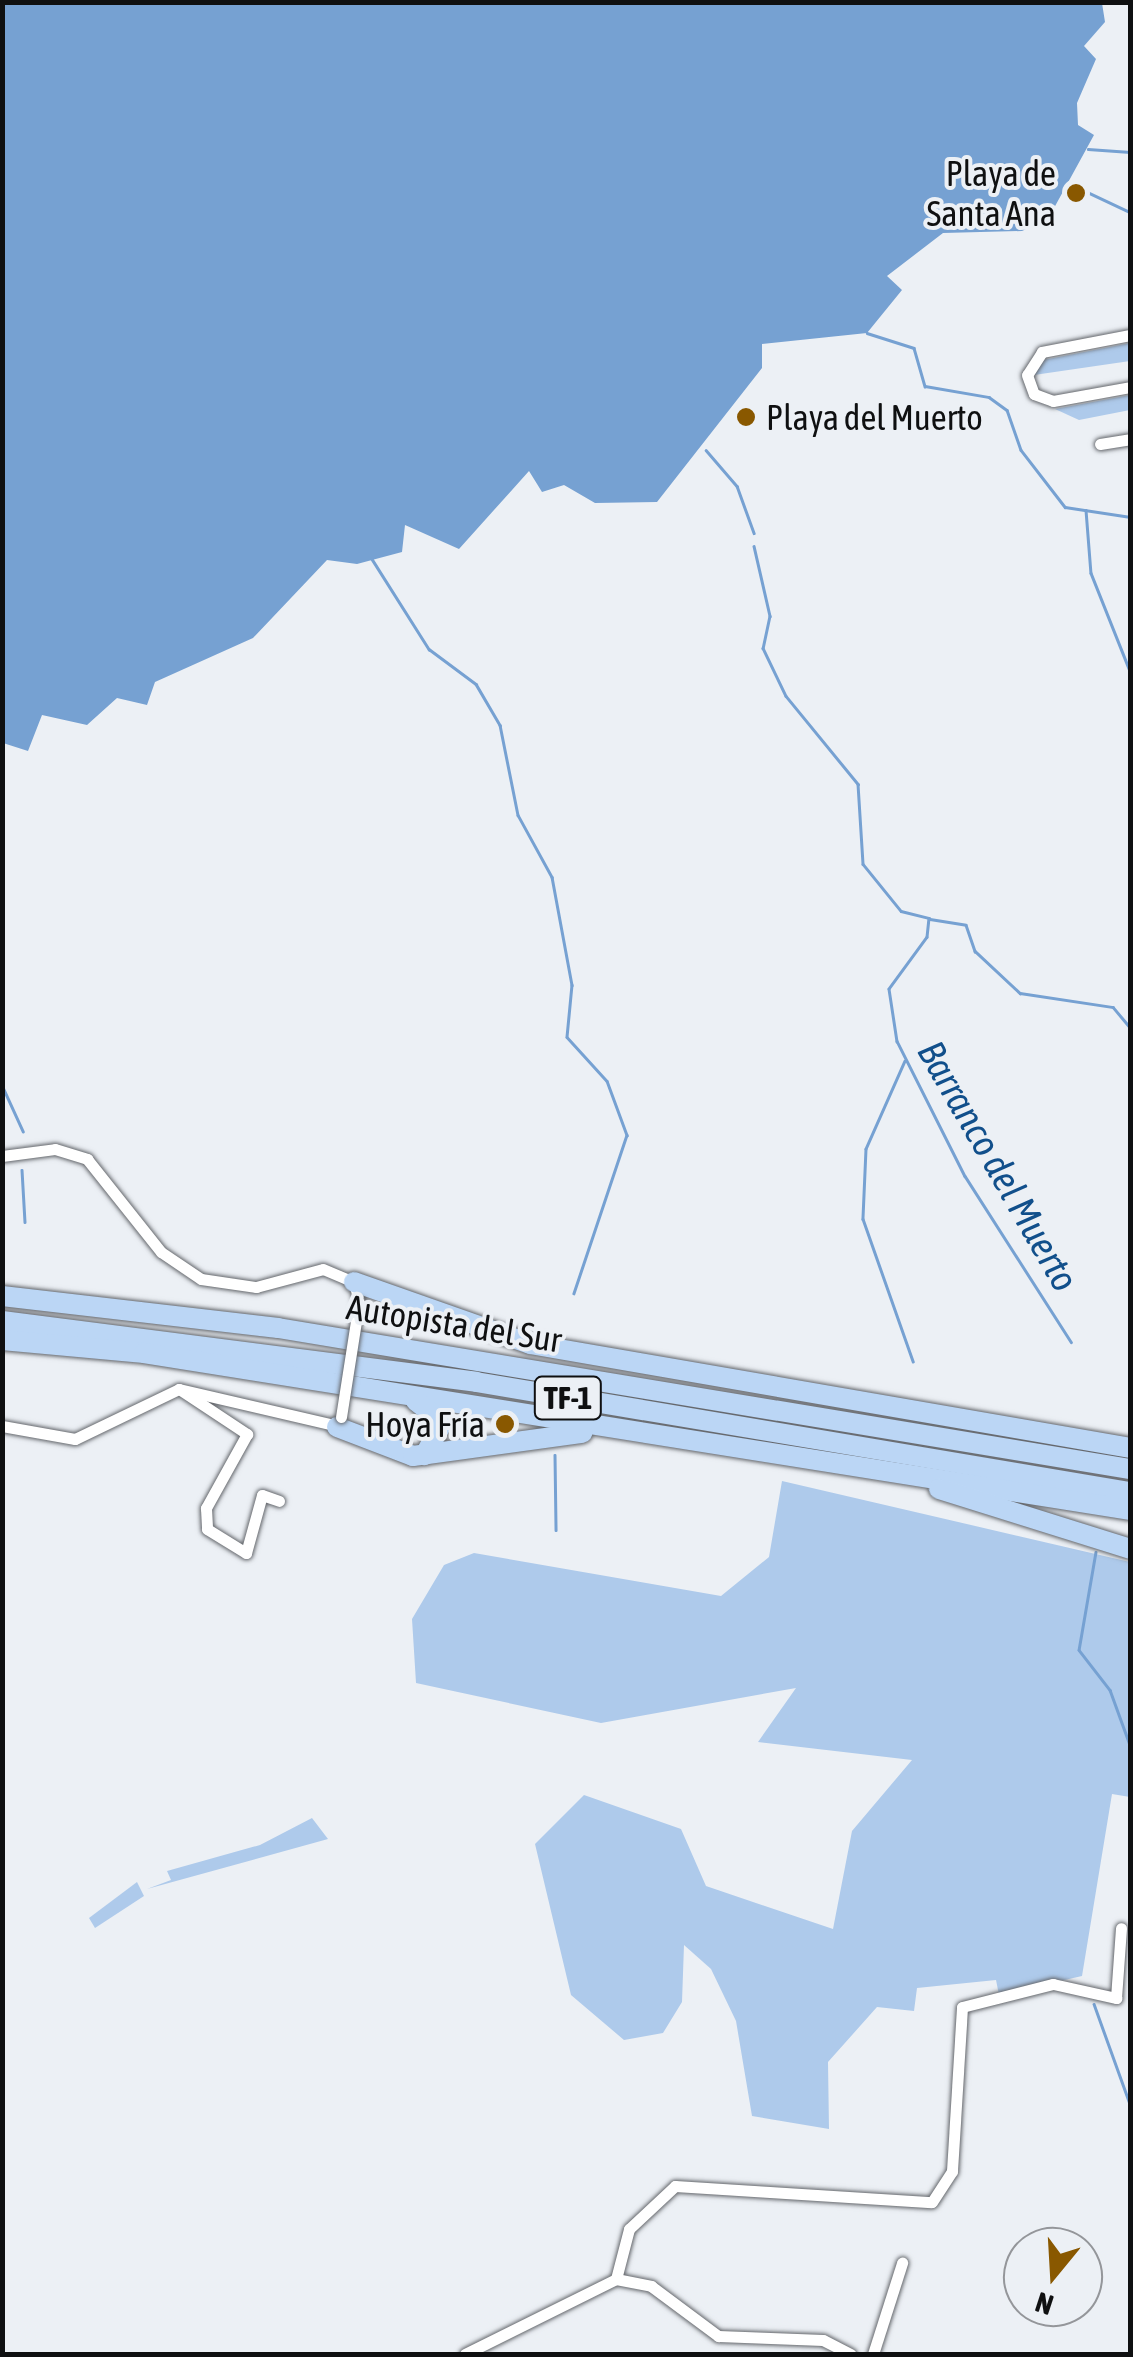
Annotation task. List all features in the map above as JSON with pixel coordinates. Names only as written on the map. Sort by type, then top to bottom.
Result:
[{"type":"highway","points":[[356,1292],[530,1344],[1130,1448]]},
{"type":"highway","name":"Autopista del Sur","points":[[2,1296],[278,1328],[1130,1468]]},
{"type":"highway","name":"Autopista del Sur","points":[[2,1321],[476,1382],[1130,1492]]},
{"type":"highway","points":[[2,1340],[369,1387],[639,1434],[1130,1510]]},
{"type":"highway","points":[[369,1387],[439,1413],[440,1440],[424,1456]]},
{"type":"highway","points":[[732,1402],[888,1408]]},
{"type":"highway","points":[[339,1422],[424,1456],[539,1432],[639,1434]]},
{"type":"highway","points":[[1005,1426],[1130,1436]]},
{"type":"highway","points":[[866,1467],[1130,1550]]},
{"type":"street","points":[[1130,334],[1042,352],[1026,376],[1046,400],[1130,387]]},
{"type":"street","points":[[1100,444],[1130,438]]},
{"type":"street","points":[[2,1156],[55,1149],[87,1159],[161,1252],[201,1279],[256,1288],[323,1269],[356,1292],[339,1422],[179,1389],[75,1439],[2,1426]]},
{"type":"street","points":[[179,1389],[246,1434],[206,1508],[207,1529],[246,1553],[262,1495],[279,1500]]},
{"type":"street","points":[[616,2279],[629,2229],[675,2186],[932,2202],[952,2171],[960,2011],[1053,1984],[1116,1998],[1121,1928]]},
{"type":"street","points":[[873,2354],[902,2263]]},
{"type":"street","points":[[465,2354],[616,2279],[670,2298],[718,2336],[823,2340],[851,2354]]},
{"type":"shaded area","points":[[3,3],[1102,3],[1105,22],[1084,46],[1096,59],[1077,103],[1078,125],[1094,135],[1048,219],[1022,231],[943,233],[887,276],[902,290],[867,333],[762,344],[762,368],[657,502],[595,503],[564,485],[542,492],[529,471],[459,549],[405,525],[402,552],[357,564],[327,560],[253,638],[155,682],[147,705],[117,698],[87,725],[42,715],[28,751],[3,743]]},
{"type":"shaded area","points":[[1130,343],[1130,361],[1034,375],[1043,360]]},
{"type":"shaded area","points":[[1130,395],[1130,410],[1079,420],[1055,409]]},
{"type":"shaded area","points":[[782,1481],[1130,1562],[1130,1797],[1112,1794],[1082,1976],[999,1995],[996,1980],[917,1988],[914,2011],[877,2007],[828,2062],[829,2129],[752,2116],[736,2021],[711,1969],[684,1945],[682,2002],[663,2033],[624,2040],[571,1995],[535,1844],[584,1795],[681,1829],[706,1886],[833,1929],[852,1831],[912,1760],[758,1742],[796,1688],[601,1723],[416,1683],[412,1619],[444,1565],[474,1553],[721,1596],[769,1557]]},
{"type":"shaded area","points":[[312,1818],[328,1839],[147,1889],[171,1880],[167,1871],[260,1845]]},
{"type":"shaded area","points":[[137,1882],[144,1896],[95,1928],[89,1918]]},
{"type":"waterway","points":[[1088,149],[1130,152]]},
{"type":"waterway","points":[[1068,183],[1130,212]]},
{"type":"waterway","points":[[867,333],[914,348],[925,386],[989,397],[1007,410],[1021,450],[1065,507],[1130,517]]},
{"type":"waterway","points":[[706,450],[737,486],[754,533]]},
{"type":"waterway","points":[[1086,510],[1091,573],[1130,671]]},
{"type":"waterway","name":"Barranco del Muerto","points":[[754,546],[770,616],[763,648],[786,696],[858,784],[863,864],[901,911],[929,918],[927,937],[889,989],[897,1041],[965,1176],[1071,1342]]},
{"type":"waterway","points":[[372,559],[429,649],[476,684],[500,725],[518,815],[552,877],[572,985],[567,1037],[607,1081],[627,1135],[574,1293]]},
{"type":"waterway","points":[[930,919],[966,925],[975,951],[1020,993],[1113,1007],[1130,1027]]},
{"type":"waterway","points":[[905,1061],[866,1149],[863,1219],[913,1361]]},
{"type":"waterway","points":[[2,1085],[23,1131]]},
{"type":"waterway","points":[[22,1170],[25,1222]]},
{"type":"waterway","points":[[555,1455],[556,1530]]},
{"type":"waterway","name":"Barranco del Muerto","points":[[1096,1552],[1079,1650],[1110,1690],[1130,1745]]},
{"type":"waterway","points":[[1094,2004],[1130,2104]]},
{"type":"place","name":"Playa de Santa Ana","points":[[1076,193]]},
{"type":"place","name":"Playa del Muerto","points":[[746,417]]},
{"type":"place","name":"Hoya Fría","points":[[505,1424]]}]
